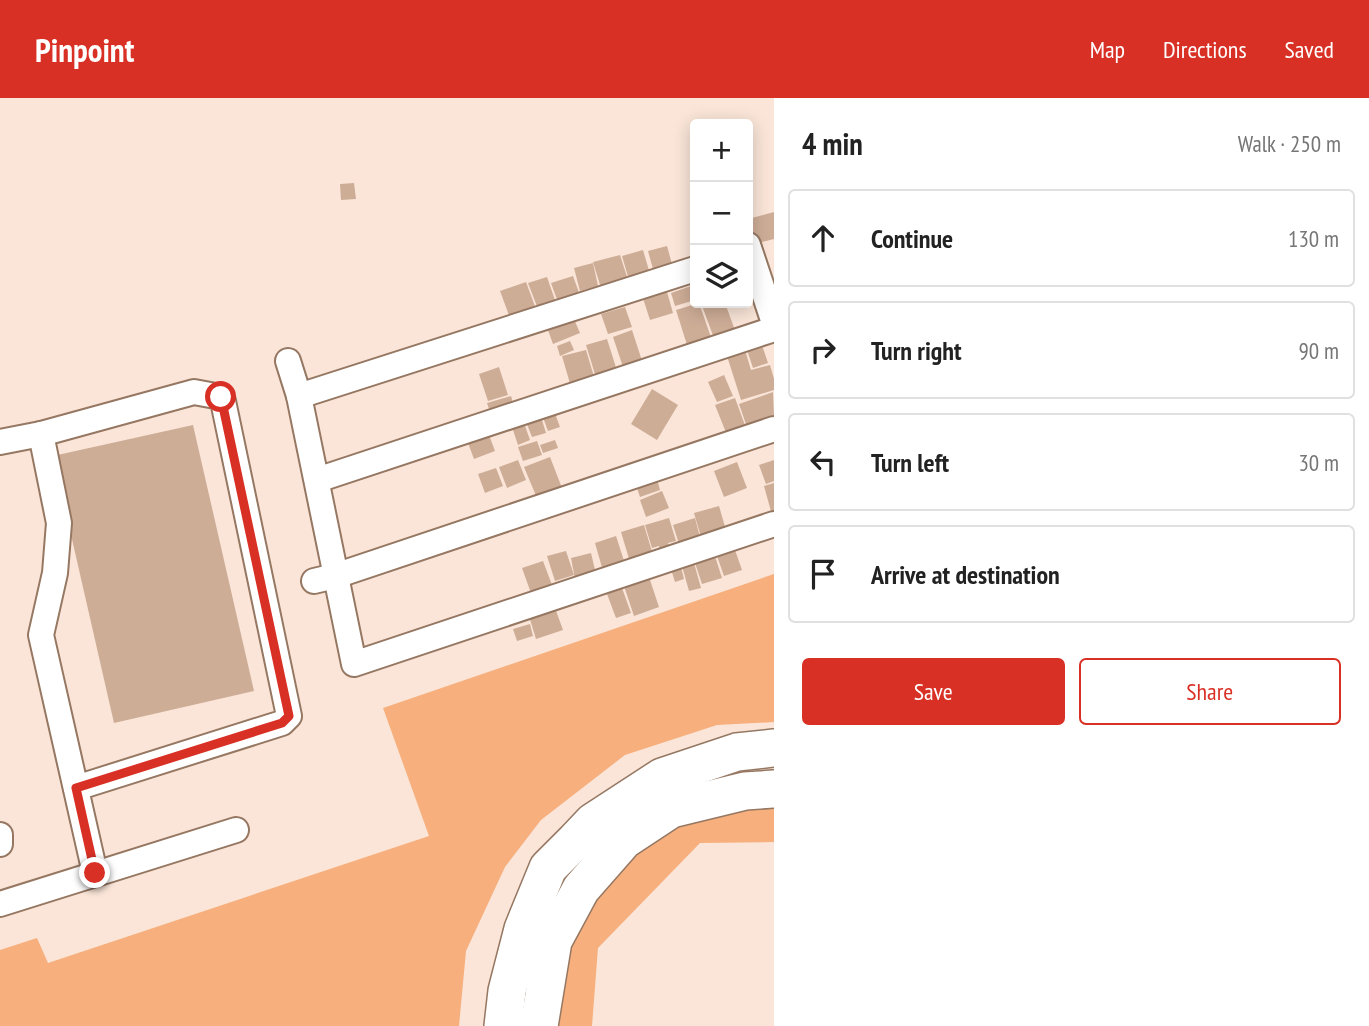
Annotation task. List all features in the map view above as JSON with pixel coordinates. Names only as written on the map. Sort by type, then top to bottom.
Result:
[{"type":"highway","points":[[503,1026],[507,990],[523,929],[548,868],[593,822],[662,777],[737,752],[774,748]]},
{"type":"highway","points":[[538,1026],[553,941],[581,889],[624,840],[671,808],[745,791],[774,789]]},
{"type":"street","points":[[753,263],[774,323]]},
{"type":"street","points":[[299,396],[690,271]]},
{"type":"street","points":[[317,481],[774,329]]},
{"type":"street","points":[[288,361],[299,396],[317,481],[325,579],[354,664],[774,524]]},
{"type":"street","points":[[0,442],[41,434],[194,391],[222,399],[289,716],[282,723],[76,788]]},
{"type":"street","points":[[325,579],[774,429]]},
{"type":"street","points":[[41,434],[59,523],[55,573],[41,635],[95,873]]},
{"type":"street","points":[[0,904],[236,830]]},
{"type":"street","points":[[0,835],[0,844]]},
{"type":"shaded area","points":[[774,574],[774,722],[717,725],[625,755],[541,820],[505,867],[466,951],[459,1026],[0,1026],[0,950],[37,938],[48,963],[429,836],[383,708]]},
{"type":"shaded area","points":[[774,807],[774,842],[700,843],[598,948],[592,1026],[556,1026],[560,983],[575,931],[601,885],[641,848],[678,825],[734,808]]},
{"type":"building","points":[[354,183],[356,199],[341,200],[340,184]]},
{"type":"building","points":[[774,212],[774,239],[753,244],[753,218]]},
{"type":"building","points":[[667,246],[672,264],[653,269],[648,251]]},
{"type":"building","points":[[643,250],[650,274],[629,280],[622,256]]},
{"type":"building","points":[[620,255],[628,280],[601,288],[593,262]]},
{"type":"building","points":[[593,263],[598,286],[580,291],[574,268]]},
{"type":"building","points":[[573,276],[581,298],[559,305],[551,283]]},
{"type":"building","points":[[547,277],[556,303],[538,309],[528,283]]},
{"type":"building","points":[[526,282],[536,309],[510,318],[500,291]]},
{"type":"building","points":[[665,285],[673,313],[650,320],[641,292]]},
{"type":"building","points":[[690,286],[690,302],[675,306],[671,293]]},
{"type":"building","points":[[690,306],[690,308],[701,308],[712,340],[688,348],[676,310]]},
{"type":"building","points":[[625,307],[632,327],[608,334],[601,314]]},
{"type":"building","points":[[703,308],[727,308],[736,333],[715,341]]},
{"type":"building","points":[[571,312],[580,333],[553,344],[545,322]]},
{"type":"building","points":[[632,330],[644,367],[625,373],[613,337]]},
{"type":"building","points":[[607,339],[619,377],[598,384],[586,345]]},
{"type":"building","points":[[570,341],[574,350],[560,356],[557,346]]},
{"type":"building","points":[[762,345],[768,363],[753,368],[747,350]]},
{"type":"building","points":[[586,350],[595,380],[571,387],[562,356]]},
{"type":"building","points":[[745,350],[751,370],[770,365],[774,390],[741,400],[727,356]]},
{"type":"building","points":[[499,367],[508,395],[488,401],[479,374]]},
{"type":"building","points":[[724,375],[733,396],[717,402],[708,382]]},
{"type":"building","points":[[652,389],[678,405],[657,440],[631,424]]},
{"type":"building","points":[[773,392],[772,421],[748,430],[739,404]]},
{"type":"building","points":[[511,396],[514,406],[490,412],[487,403]]},
{"type":"building","points":[[735,398],[746,428],[727,435],[715,405]]},
{"type":"building","points":[[553,408],[560,427],[548,431],[541,412]]},
{"type":"building","points":[[541,417],[546,433],[532,437],[526,422]]},
{"type":"building","points":[[523,420],[530,440],[518,445],[511,424]]},
{"type":"building","points":[[193,425],[254,691],[114,723],[53,456]]},
{"type":"building","points":[[486,427],[495,451],[474,459],[465,435]]},
{"type":"building","points":[[555,440],[558,448],[543,453],[540,445]]},
{"type":"building","points":[[537,441],[542,455],[523,461],[518,447]]},
{"type":"building","points":[[550,457],[562,488],[537,498],[524,467]]},
{"type":"building","points":[[518,460],[526,480],[507,488],[499,467]]},
{"type":"building","points":[[774,460],[774,481],[766,484],[759,465]]},
{"type":"building","points":[[737,462],[747,488],[724,497],[714,471]]},
{"type":"building","points":[[496,468],[503,486],[485,493],[478,474]]},
{"type":"building","points":[[657,479],[660,490],[640,497],[636,485]]},
{"type":"building","points":[[774,483],[774,514],[772,515],[764,486]]},
{"type":"building","points":[[662,491],[669,508],[646,517],[640,500]]},
{"type":"building","points":[[719,506],[728,537],[703,544],[694,513]]},
{"type":"building","points":[[669,518],[676,541],[668,543],[671,552],[661,555],[659,546],[652,548],[645,525]]},
{"type":"building","points":[[695,518],[701,541],[680,547],[673,525]]},
{"type":"building","points":[[644,525],[653,555],[630,562],[621,532]]},
{"type":"building","points":[[616,536],[625,564],[603,571],[595,543]]},
{"type":"building","points":[[713,550],[722,578],[702,584],[693,557]]},
{"type":"building","points":[[735,550],[742,570],[724,576],[717,556]]},
{"type":"building","points":[[566,551],[574,575],[555,581],[547,556]]},
{"type":"building","points":[[591,553],[596,574],[575,579],[571,558]]},
{"type":"building","points":[[692,556],[701,588],[689,591],[680,559]]},
{"type":"building","points":[[679,560],[684,579],[675,582],[669,563]]},
{"type":"building","points":[[543,561],[552,585],[531,593],[522,568]]},
{"type":"building","points":[[649,577],[659,607],[634,616],[624,586]]},
{"type":"building","points":[[622,588],[631,613],[616,618],[607,594]]},
{"type":"building","points":[[555,608],[563,630],[536,639],[529,616]]},
{"type":"building","points":[[530,624],[533,636],[517,641],[513,629]]},
{"type":"route","points":[[95,873],[76,788],[282,723],[289,716],[221,397]]}]
